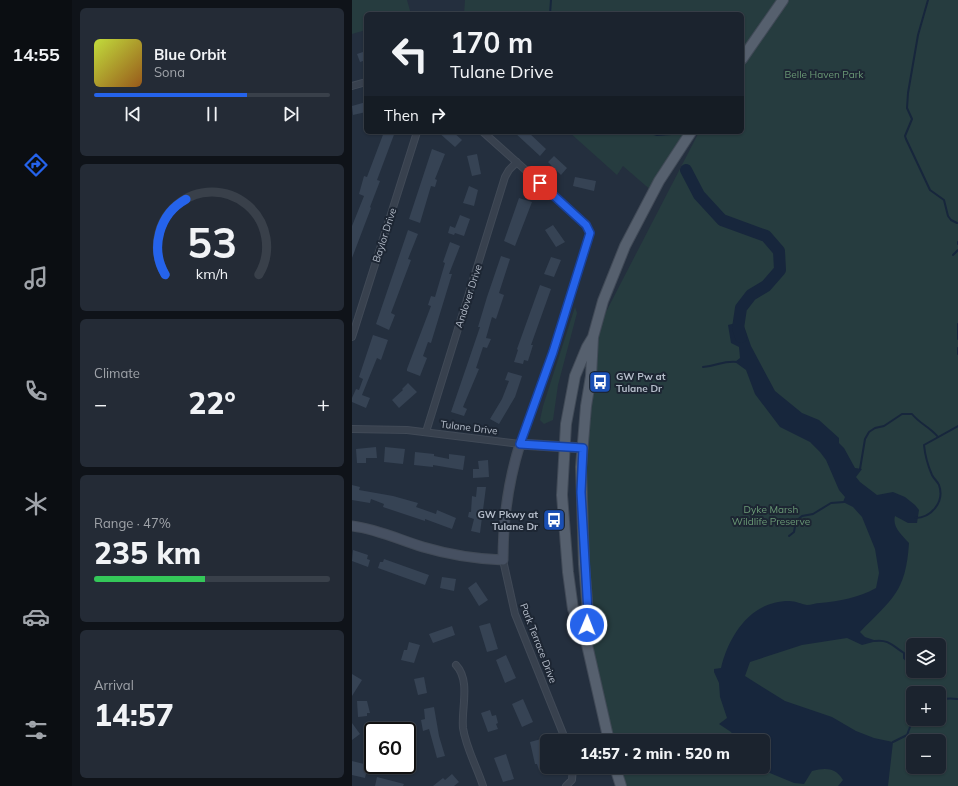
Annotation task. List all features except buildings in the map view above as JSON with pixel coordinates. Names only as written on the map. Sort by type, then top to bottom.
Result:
[{"type":"main road","points":[[744,56],[783,0]]},
{"type":"main road","points":[[586,636],[588,613],[581,492],[586,406],[592,376],[593,337],[603,301],[625,246],[660,181],[690,134]]},
{"type":"main road","points":[[593,337],[587,347],[575,376],[566,424],[562,495],[568,572],[573,609],[586,636],[607,734]]},
{"type":"main road","points":[[617,774],[620,786]]},
{"type":"street","points":[[352,86],[364,83]]},
{"type":"street","name":"Baylor Drive","points":[[352,337],[416,134]]},
{"type":"street","points":[[485,134],[517,162]]},
{"type":"street","name":"Park Terrace Drive","points":[[517,162],[589,228],[589,239],[553,352],[511,472],[506,497],[503,535],[503,560],[515,614],[563,734]]},
{"type":"street","name":"Andover Drive","points":[[426,432],[506,177],[509,170],[517,162]]},
{"type":"street","name":"Tulane Drive","points":[[352,430],[387,429],[426,432],[520,444],[583,448]]},
{"type":"street","points":[[352,526],[366,528],[443,553],[483,559],[503,560]]},
{"type":"street","points":[[456,665],[460,669],[463,680],[464,732],[483,786]]},
{"type":"street","points":[[568,784],[573,774]]},
{"type":"green space","points":[[352,0],[407,0],[410,12],[364,12],[364,31],[352,34]]},
{"type":"green space","name":"Dyke Marsh Wildlife Preserve","points":[[465,0],[958,0],[958,786],[625,786],[622,774],[770,774],[770,734],[611,734],[585,636],[582,531],[593,337],[698,134],[744,134],[744,12],[464,12]]},
{"type":"green space","points":[[571,134],[692,134],[653,192],[623,166],[617,175]]},
{"type":"green space","points":[[575,307],[577,313],[558,385],[553,420],[544,424],[540,420],[543,406]]},
{"type":"water","points":[[744,321],[744,326],[751,346],[775,391],[802,413],[819,420],[839,438],[839,443],[844,448],[855,468],[862,469],[856,477],[860,482],[877,495],[893,492],[905,497],[919,510],[917,523],[908,523],[895,516],[894,520],[896,527],[909,543],[907,560],[905,573],[895,594],[881,611],[860,632],[865,637],[877,641],[862,645],[847,638],[802,645],[750,662],[745,676],[785,701],[832,717],[856,731],[874,738],[893,742],[888,786],[838,786],[843,780],[840,776],[833,771],[825,769],[812,771],[804,784],[794,783],[770,773],[770,734],[732,734],[719,724],[727,718],[720,697],[719,683],[714,669],[721,668],[736,632],[753,613],[763,607],[775,603],[792,601],[809,605],[856,597],[876,588],[879,573],[875,549],[862,517],[853,507],[843,502],[845,497],[839,490],[826,460],[820,452],[810,442],[780,427],[755,394],[746,370],[735,362],[740,358],[739,347],[731,343],[728,325]]},
{"type":"waterway","points":[[550,12],[551,0]]},
{"type":"waterway","points":[[928,0],[918,35],[908,93],[907,108],[912,119],[905,136],[930,190],[944,200],[948,216],[951,220],[957,223]]},
{"type":"waterway","points":[[654,134],[671,134]]},
{"type":"waterway","points":[[686,170],[699,195],[722,220],[766,236],[779,251],[780,270],[766,286],[751,295],[741,308],[738,328],[741,337]]},
{"type":"waterway","points":[[953,255],[958,250]]},
{"type":"waterway","points":[[958,324],[958,339]]},
{"type":"waterway","points":[[958,348],[958,354]]},
{"type":"waterway","points":[[703,367],[713,366],[724,362],[738,362]]},
{"type":"waterway","points":[[860,469],[865,439],[869,432],[875,428],[884,426],[902,414],[912,414],[938,437]]},
{"type":"waterway","points":[[915,518],[931,512],[935,508],[940,497],[939,485],[931,472],[924,445],[958,426]]},
{"type":"waterway","points":[[789,536],[794,532],[796,521],[802,516],[813,514],[831,503],[844,502]]},
{"type":"waterway","points":[[875,641],[887,642],[904,653],[904,658],[906,660]]},
{"type":"waterway","points":[[946,699],[958,699]]},
{"type":"waterway","points":[[893,742],[907,735],[910,726]]},
{"type":"place","name":"GW Pw at Tulane Dr","points":[[600,382]]},
{"type":"place","name":"GW Pkwy at Tulane Dr","points":[[554,520]]},
{"type":"route","points":[[540,183],[589,228],[590,233],[553,352],[520,444],[583,448],[581,492],[588,613],[587,625]]},
{"type":"park label","name":"Belle Haven Park","points":[[824,74]]}]
